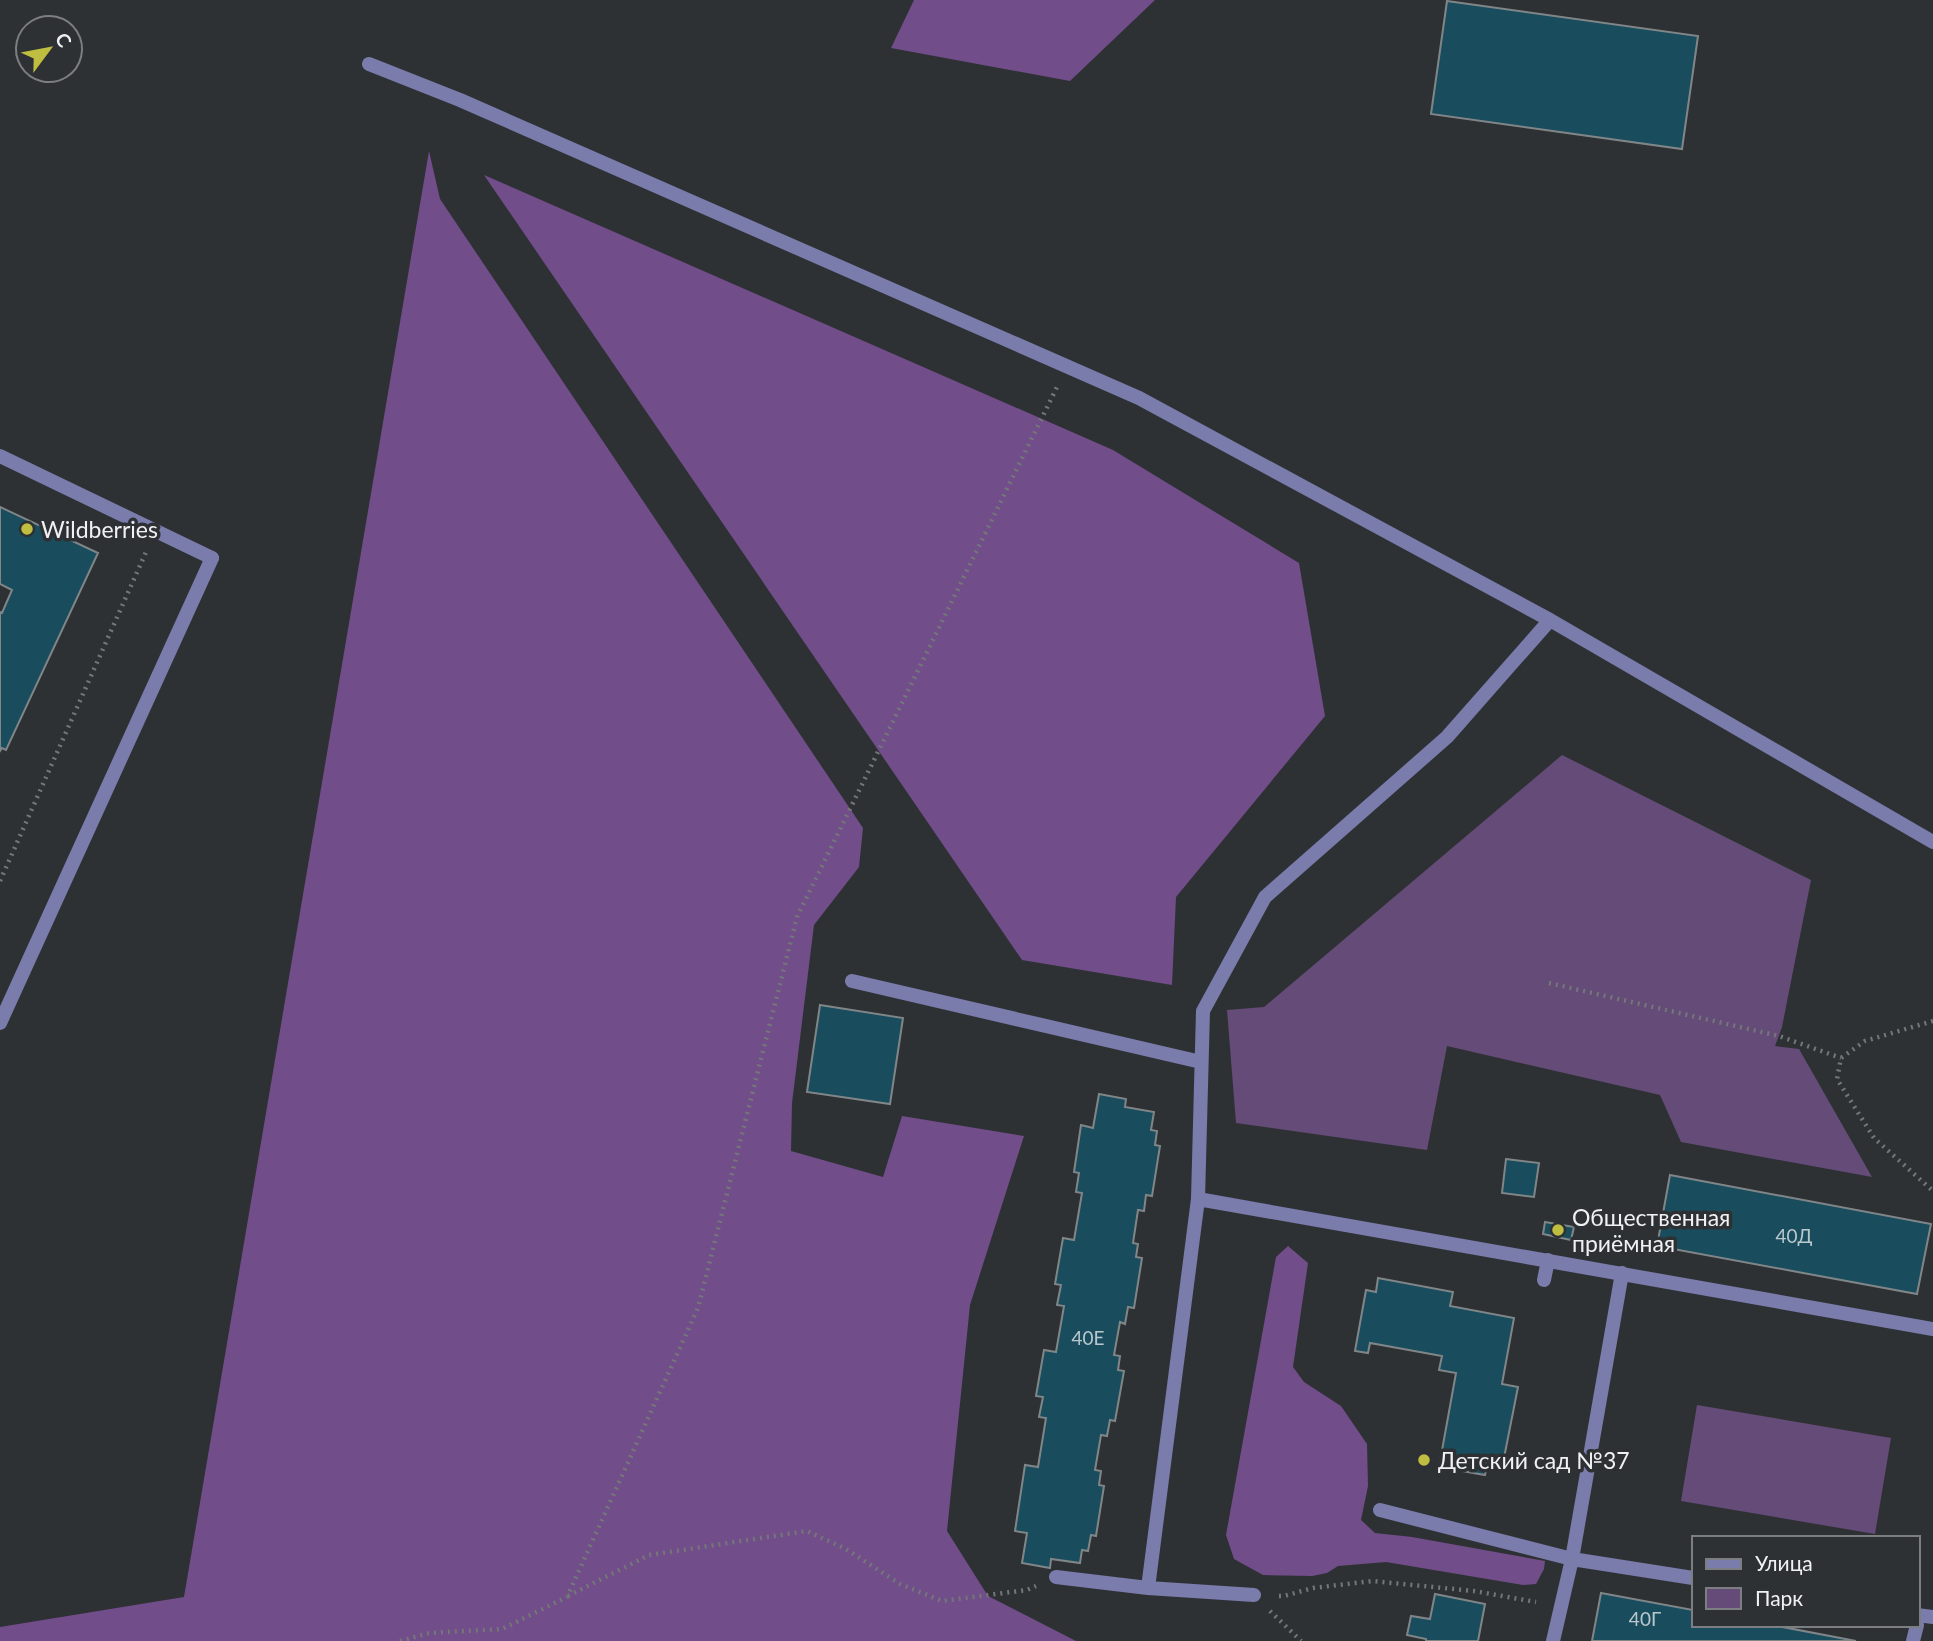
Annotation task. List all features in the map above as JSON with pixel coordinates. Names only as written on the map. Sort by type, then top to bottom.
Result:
[{"type":"street","points":[[369,64],[460,100],[1139,398],[1550,620],[1933,842]]},
{"type":"street","points":[[0,456],[212,558],[0,1023]]},
{"type":"street","points":[[1148,1588],[1198,1199],[1203,1010],[1265,897],[1447,737],[1550,620]]},
{"type":"street","points":[[852,981],[1201,1062]]},
{"type":"street","points":[[1198,1199],[1933,1329]]},
{"type":"street","points":[[1544,1280],[1548,1260]]},
{"type":"street","points":[[1553,1641],[1572,1559],[1622,1273]]},
{"type":"street","points":[[1380,1510],[1572,1559],[1692,1578]]},
{"type":"street","points":[[1056,1577],[1148,1588],[1254,1595]]},
{"type":"path","points":[[567,1597],[698,1308],[797,917],[1067,366]]},
{"type":"path","points":[[0,881],[146,552]]},
{"type":"path","points":[[1549,983],[1779,1036],[1841,1058]]},
{"type":"path","points":[[1933,1021],[1866,1041],[1841,1058],[1837,1079],[1874,1138],[1933,1191]]},
{"type":"path","points":[[400,1641],[429,1633],[502,1629],[649,1555],[807,1531],[846,1549],[900,1584],[942,1601],[1027,1590],[1056,1577]]},
{"type":"path","points":[[1254,1595],[1284,1596],[1313,1588],[1371,1581],[1474,1591],[1562,1606]]},
{"type":"path","points":[[1254,1595],[1301,1641]]},
{"type":"green space","points":[[1562,755],[1811,880],[1782,1027],[1775,1046],[1799,1049],[1872,1177],[1681,1142],[1660,1095],[1447,1046],[1427,1150],[1236,1123],[1227,1010],[1264,1007]]},
{"type":"green space","points":[[1697,1405],[1891,1438],[1875,1534],[1681,1501]]},
{"type":"shaded area","points":[[914,0],[1155,0],[1070,81],[891,48]]},
{"type":"shaded area","points":[[429,151],[440,199],[863,828],[859,867],[814,925],[792,1103],[791,1151],[883,1177],[902,1116],[1024,1136],[970,1305],[947,1531],[988,1596],[1076,1641],[0,1641],[0,1627],[184,1597]]},
{"type":"shaded area","points":[[484,175],[1113,450],[1299,563],[1325,716],[1176,897],[1172,985],[1022,960]]},
{"type":"shaded area","points":[[1288,1246],[1308,1263],[1293,1367],[1304,1382],[1341,1406],[1367,1444],[1368,1486],[1361,1520],[1375,1533],[1545,1561],[1536,1584],[1523,1585],[1386,1562],[1338,1566],[1327,1573],[1312,1576],[1263,1575],[1234,1559],[1226,1535],[1276,1257]]},
{"type":"building","points":[[1447,1],[1698,36],[1682,149],[1431,114]]},
{"type":"building","points":[[0,507],[98,553],[6,750],[2,748],[0,751],[0,612],[2,613],[12,590],[0,584]]},
{"type":"building","points":[[820,1005],[903,1018],[890,1104],[807,1092]]},
{"type":"building","points":[[1099,1094],[1126,1099],[1125,1107],[1154,1112],[1151,1130],[1157,1131],[1155,1145],[1160,1146],[1152,1196],[1146,1195],[1144,1211],[1138,1210],[1133,1243],[1138,1244],[1136,1257],[1142,1258],[1134,1308],[1128,1307],[1125,1324],[1120,1322],[1114,1355],[1120,1356],[1118,1370],[1124,1371],[1115,1421],[1110,1420],[1107,1436],[1101,1435],[1095,1470],[1101,1471],[1099,1485],[1104,1486],[1096,1536],[1091,1535],[1088,1551],[1082,1550],[1080,1563],[1051,1559],[1050,1568],[1022,1563],[1027,1533],[1015,1531],[1025,1465],[1038,1467],[1046,1418],[1039,1417],[1043,1397],[1036,1396],[1044,1350],[1056,1352],[1064,1306],[1057,1305],[1061,1285],[1055,1284],[1063,1238],[1074,1240],[1082,1193],[1076,1192],[1079,1173],[1074,1172],[1081,1125],[1093,1128]]},
{"type":"building","points":[[1506,1159],[1539,1163],[1534,1197],[1502,1193]]},
{"type":"building","points":[[1670,1175],[1931,1224],[1917,1294],[1657,1246]]},
{"type":"building","name":"Общественная приёмная","points":[[1545,1222],[1574,1227],[1571,1240],[1543,1234]]},
{"type":"building","points":[[1378,1278],[1453,1292],[1450,1306],[1514,1318],[1502,1384],[1518,1387],[1503,1463],[1488,1460],[1485,1475],[1439,1467],[1456,1373],[1439,1370],[1442,1356],[1370,1343],[1368,1353],[1355,1351],[1366,1290],[1376,1292]]},
{"type":"building","points":[[1601,1593],[1692,1610],[1692,1627],[1782,1627],[1856,1641],[1592,1641]]},
{"type":"building","points":[[1435,1594],[1485,1604],[1478,1641],[1426,1641],[1407,1635],[1411,1616],[1430,1619]]},
{"type":"place","name":"Wildberries","points":[[27,529]]},
{"type":"place","name":"Общественная приёмная","points":[[1558,1230]]},
{"type":"place","name":"Детский сад №37","points":[[1424,1460]]}]
